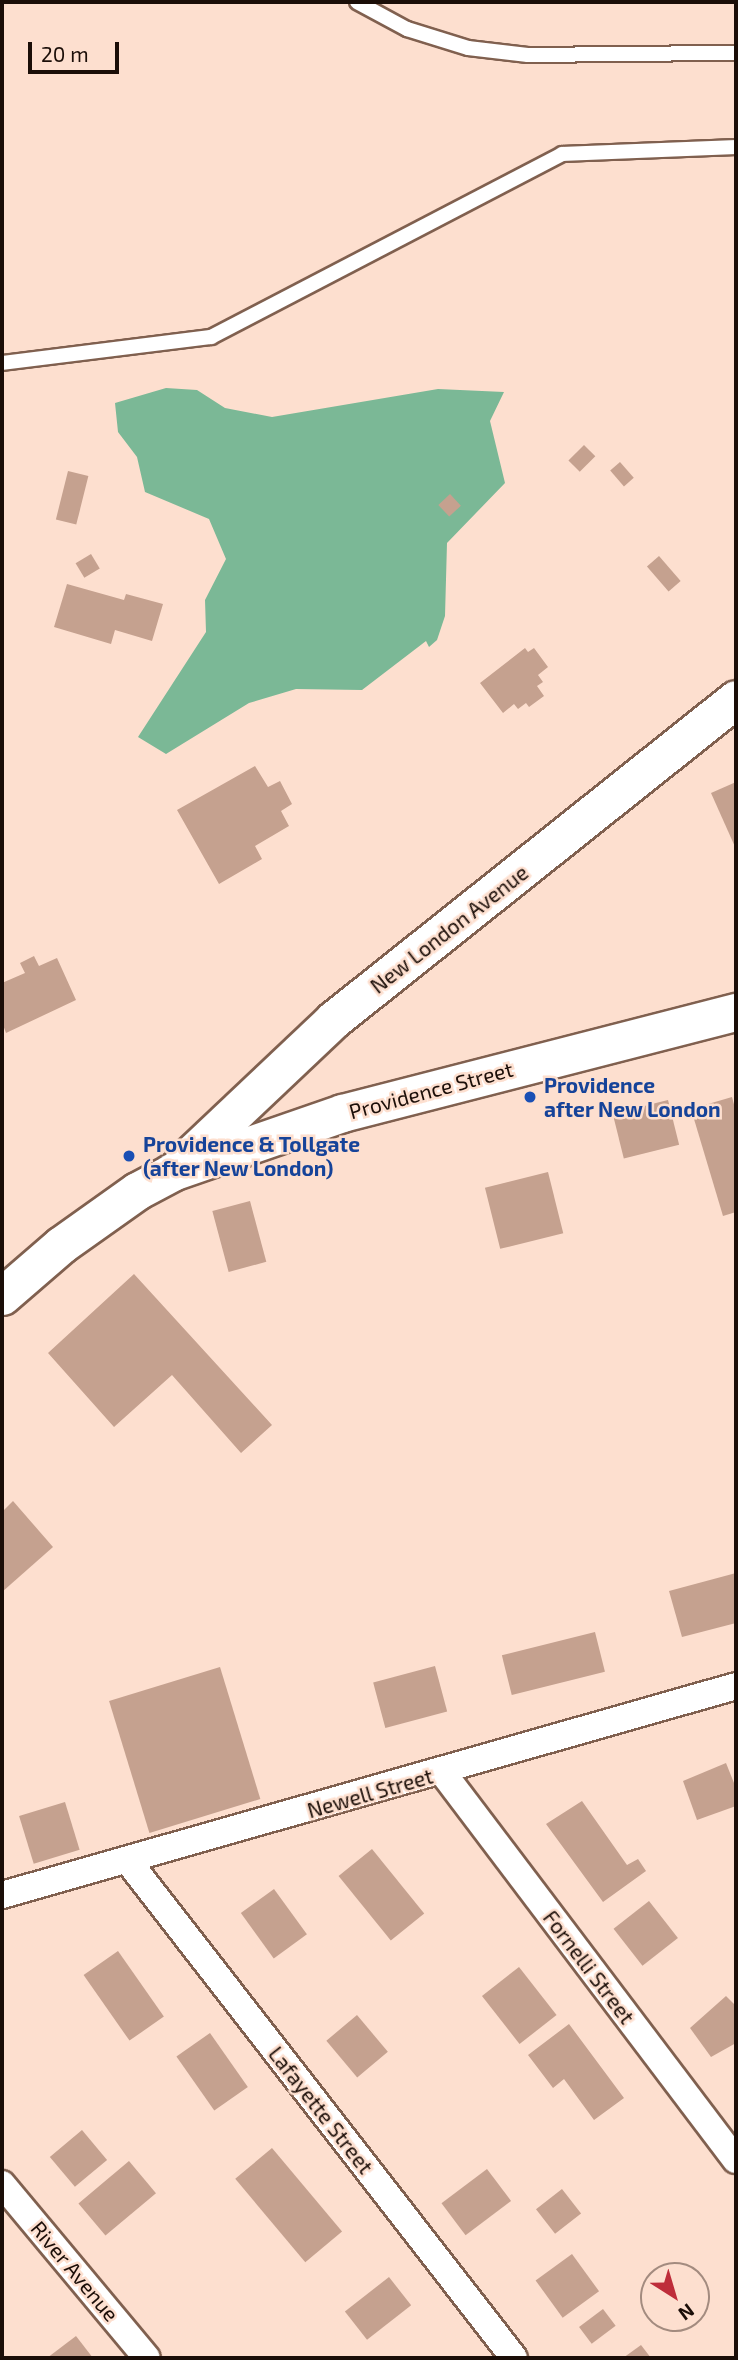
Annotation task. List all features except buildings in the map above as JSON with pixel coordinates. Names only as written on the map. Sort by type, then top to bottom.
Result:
[{"type":"main road","name":"New London Avenue","points":[[172,1172],[332,1020],[736,699]]},
{"type":"main road","name":"Providence Street","points":[[2,1296],[61,1245],[136,1191],[172,1172],[342,1113],[736,1012]]},
{"type":"street","name":"Newell Street","points":[[2,1895],[443,1773],[736,1686]]},
{"type":"street","name":"Fornelli Street","points":[[443,1773],[736,2160]]},
{"type":"street","name":"Lafayette Street","points":[[128,1861],[514,2358]]},
{"type":"street","name":"River Avenue","points":[[2,2184],[147,2358]]},
{"type":"lane","points":[[358,2],[407,29],[468,48],[528,55],[736,53]]},
{"type":"lane","points":[[2,363],[211,337],[562,154],[736,148]]},
{"type":"green space","points":[[166,388],[197,390],[225,408],[272,417],[438,389],[504,392],[490,421],[505,483],[447,543],[445,616],[437,640],[429,647],[426,641],[362,690],[296,689],[249,703],[166,754],[138,737],[206,632],[205,600],[226,559],[209,519],[145,492],[137,457],[118,432],[115,403]]},
{"type":"place","name":"Providence after New London","points":[[530,1097]]},
{"type":"place","name":"Providence & Tollgate (after New London)","points":[[129,1156]]}]
